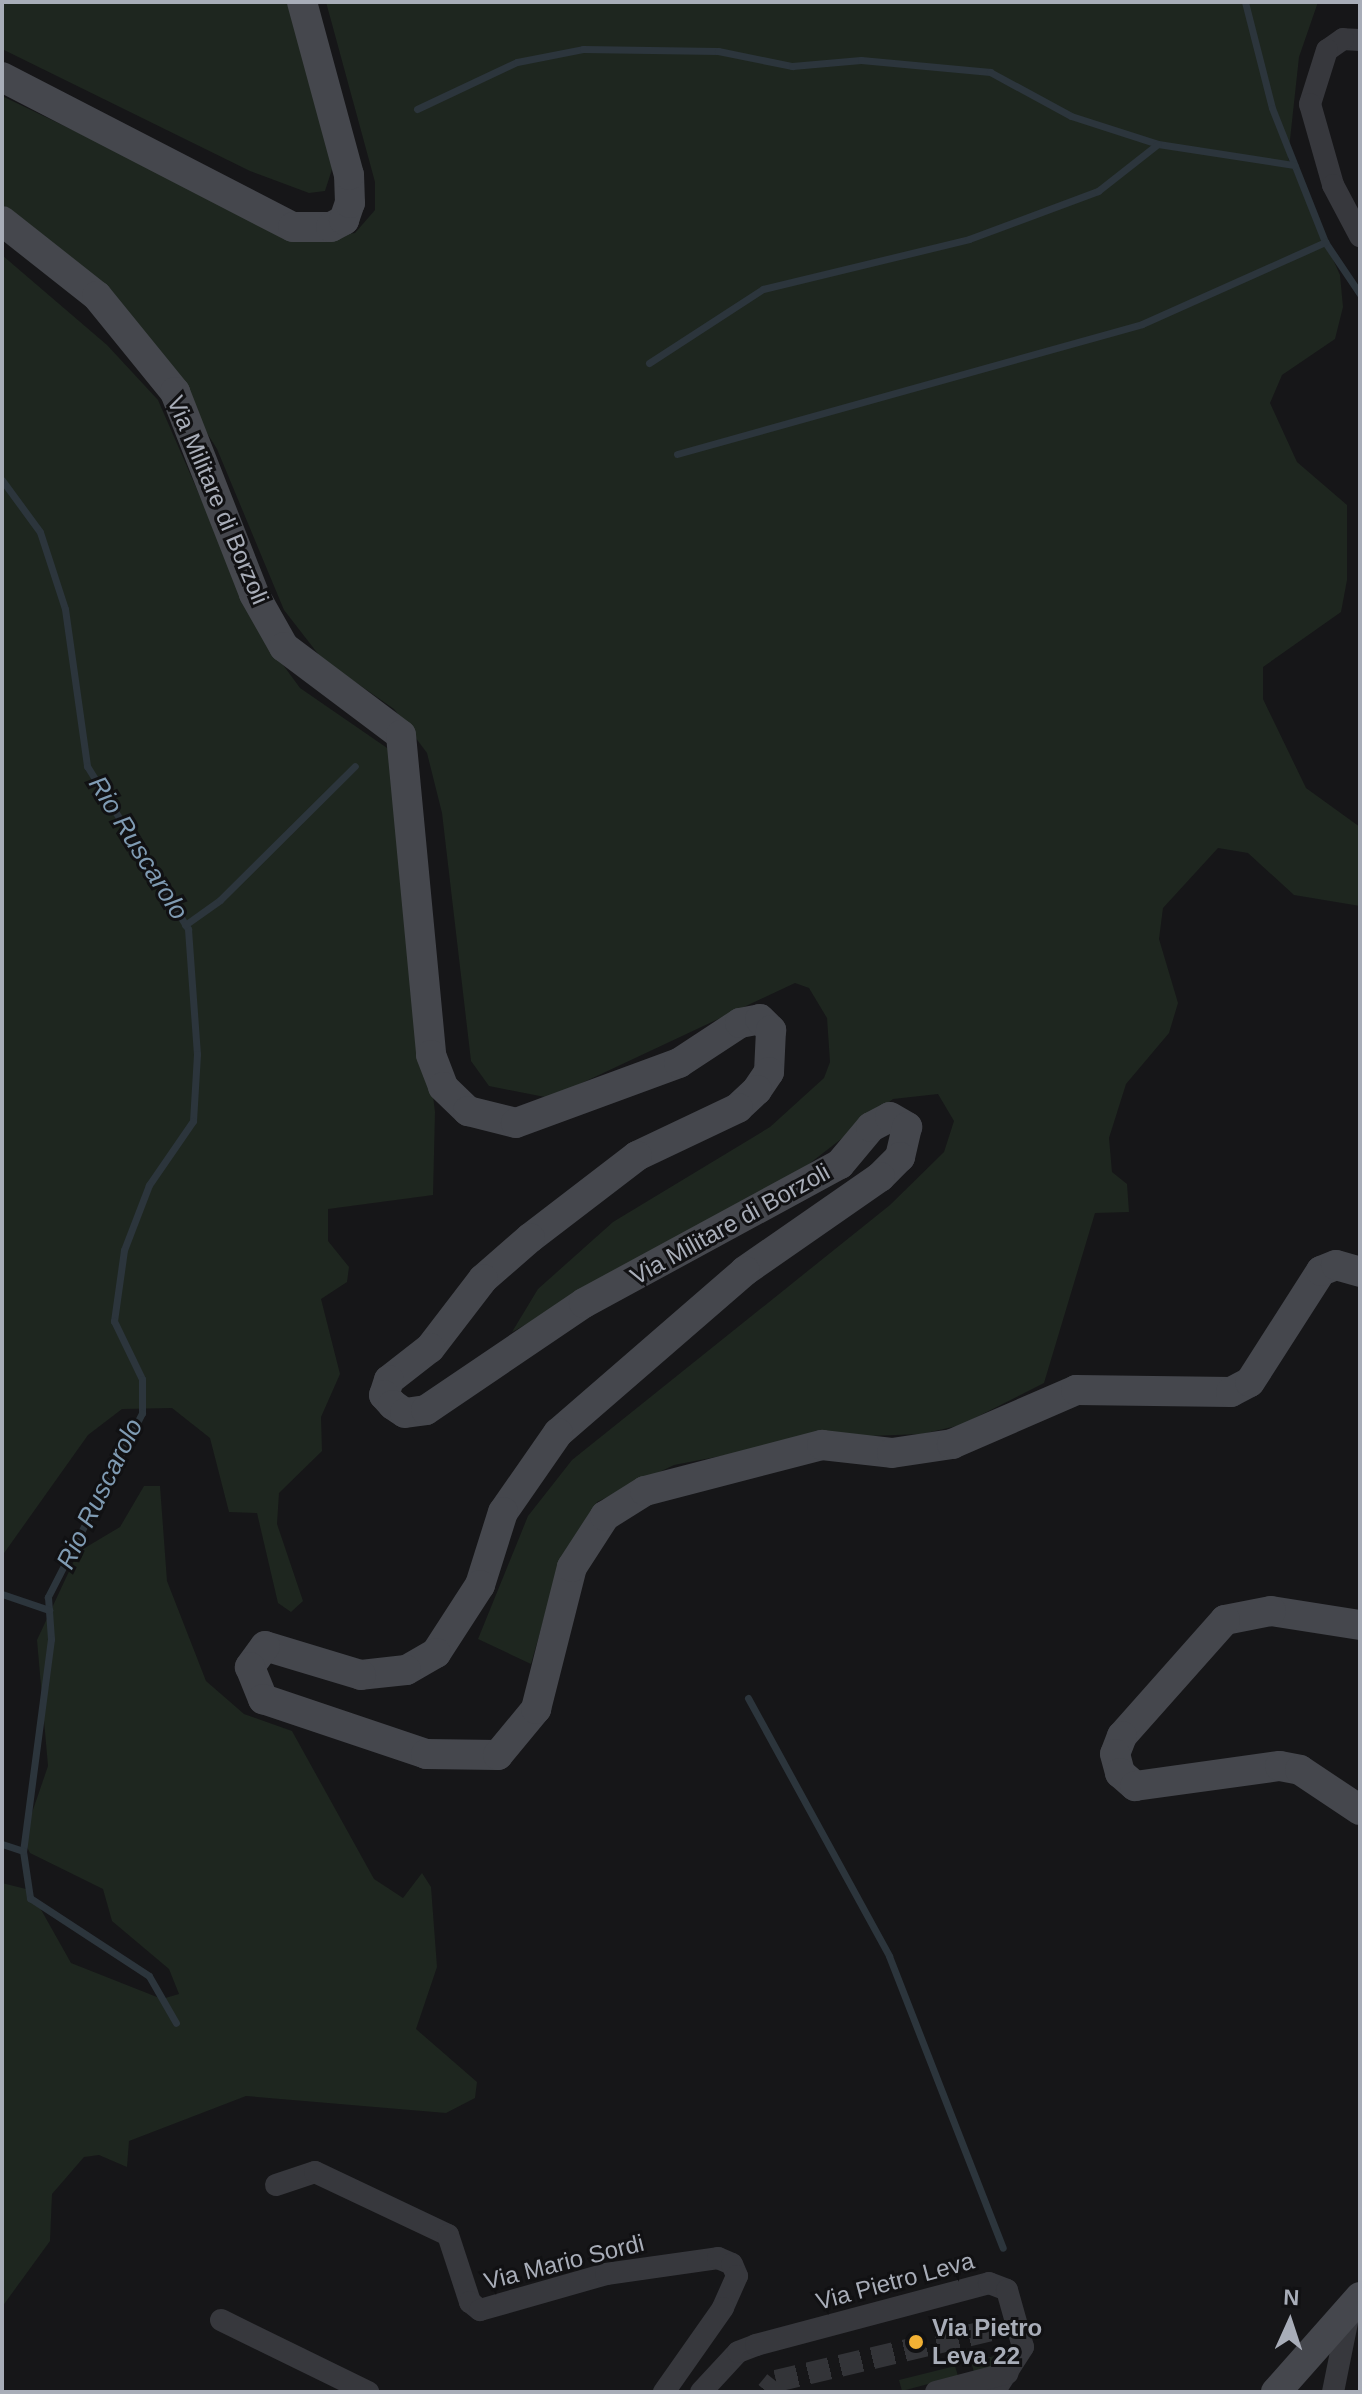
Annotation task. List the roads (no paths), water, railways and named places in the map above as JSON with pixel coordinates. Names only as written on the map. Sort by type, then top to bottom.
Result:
[{"type":"street","points":[[2,77],[293,227],[331,227],[344,220],[350,203],[349,175],[302,2]]},
{"type":"street","points":[[1360,40],[1343,39],[1327,50],[1310,104],[1333,185],[1360,236]]},
{"type":"street","name":"Via Militare di Borzoli","points":[[2,221],[97,296],[175,392],[254,594],[284,647],[401,735],[431,1055],[443,1087],[468,1111],[516,1123],[679,1063],[740,1023],[760,1019],[771,1030],[769,1072],[757,1090],[738,1108],[637,1156],[483,1279],[430,1348],[389,1380],[384,1395],[393,1405],[405,1413],[426,1410],[584,1303],[840,1164],[871,1127],[890,1117],[907,1127],[900,1157],[880,1177],[745,1271],[558,1433],[503,1512],[480,1585],[436,1653],[406,1670],[361,1675],[265,1646],[250,1667],[263,1699],[426,1754],[498,1755],[536,1709],[572,1567],[605,1516],[645,1491],[822,1445],[892,1453],[937,1447],[1076,1390],[1231,1392],[1250,1382],[1321,1271],[1336,1265],[1360,1272]]},
{"type":"street","points":[[1360,1625],[1271,1611],[1225,1620],[1122,1736],[1115,1754],[1120,1773],[1135,1786],[1280,1766],[1300,1770],[1360,1810]]},
{"type":"street","name":"Via Mario Sordi","points":[[276,2185],[315,2172],[448,2235],[470,2302],[480,2310],[606,2274],[718,2258],[732,2264],[737,2276],[723,2308],[664,2392]]},
{"type":"street","name":"Via Pietro Leva","points":[[701,2392],[738,2352],[756,2345],[989,2283],[1007,2290],[1023,2347],[1011,2369]]},
{"type":"street","points":[[1287,2389],[1355,2302]]},
{"type":"street","points":[[1333,2392],[1355,2302]]},
{"type":"street","points":[[221,2320],[368,2392]]},
{"type":"street","points":[[1000,2328],[1011,2369]]},
{"type":"street","points":[[936,2392],[1011,2369]]},
{"type":"street","points":[[994,2392],[1011,2369]]},
{"type":"waterway","points":[[1245,2],[1272,108],[1325,242],[1360,294]]},
{"type":"waterway","points":[[417,109],[517,62],[583,49],[718,51],[792,66],[861,60],[990,72],[1071,116],[1158,144],[1294,165]]},
{"type":"waterway","points":[[649,363],[763,289],[969,239],[1098,191],[1158,144]]},
{"type":"waterway","points":[[677,454],[1142,324],[1325,242]]},
{"type":"waterway","name":"Rio Ruscarolo","points":[[2,480],[40,532],[65,609],[87,766],[188,929],[197,1054],[193,1121],[149,1185],[124,1250],[114,1321],[142,1379],[142,1413],[48,1597],[51,1639],[23,1851],[30,1898],[149,1976],[176,2023]]},
{"type":"waterway","points":[[185,925],[220,900],[355,766]]},
{"type":"waterway","points":[[2,1594],[49,1610]]},
{"type":"waterway","points":[[748,1698],[889,1956],[1003,2248]]},
{"type":"waterway","points":[[2,1844],[23,1851]]},
{"type":"tunnel","points":[[767,2392],[776,2381],[1000,2328]]},
{"type":"place","name":"Via Pietro Leva 22","points":[[916,2342]]}]
